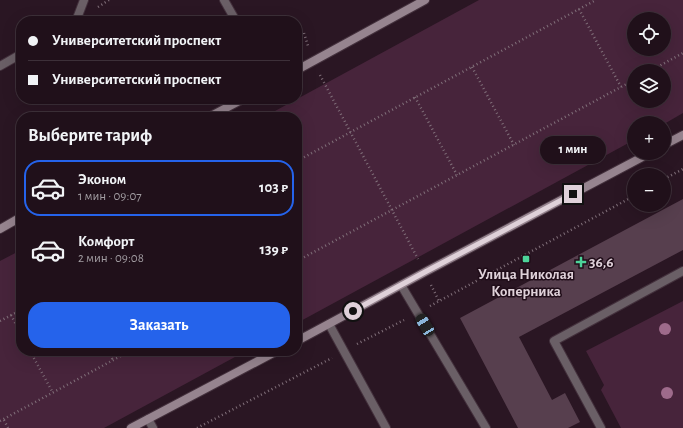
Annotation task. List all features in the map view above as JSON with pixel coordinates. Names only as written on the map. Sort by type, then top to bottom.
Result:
[{"type":"main road","points":[[302,68],[425,0]]},
{"type":"main road","points":[[218,112],[234,104]]},
{"type":"main road","points":[[671,142],[683,135]]},
{"type":"main road","points":[[302,338],[637,160]]},
{"type":"main road","points":[[0,228],[16,220]]},
{"type":"main road","points":[[131,428],[268,356]]},
{"type":"lane","points":[[78,16],[84,0]]},
{"type":"lane","points":[[224,0],[233,16]]},
{"type":"lane","points":[[0,66],[16,57]]},
{"type":"lane","points":[[601,428],[554,341],[683,271]]},
{"type":"lane","points":[[401,285],[486,428]]},
{"type":"lane","points":[[329,324],[386,428]]},
{"type":"lane","points":[[148,419],[153,428]]},
{"type":"path","points":[[302,158],[596,0]]},
{"type":"path","points":[[579,9],[621,87]]},
{"type":"path","points":[[663,64],[683,53]]},
{"type":"path","points":[[313,62],[425,272]]},
{"type":"path","points":[[472,67],[514,145]]},
{"type":"path","points":[[302,258],[627,84]]},
{"type":"path","points":[[415,97],[457,175]]},
{"type":"path","points":[[671,176],[683,169]]},
{"type":"path","points":[[0,321],[16,312]]},
{"type":"path","points":[[11,315],[16,324]]},
{"type":"path","points":[[33,356],[53,393]]},
{"type":"path","points":[[111,356],[113,360]]},
{"type":"path","points":[[0,421],[121,356]]},
{"type":"path","points":[[4,420],[8,428]]},
{"type":"shaded area","points":[[479,0],[683,0],[683,113],[671,120],[671,116],[627,116],[627,144],[302,320],[302,112],[273,112],[288,104],[302,104],[302,96]]},
{"type":"shaded area","points":[[16,253],[16,356],[237,356],[104,428],[0,428],[0,261]]},
{"type":"shaded area","points":[[683,301],[683,428],[621,428],[601,390],[604,385],[586,351]]},
{"type":"building","points":[[683,199],[683,250],[519,337],[552,400],[565,393],[580,422],[568,428],[518,428],[460,318],[659,212],[671,212],[671,205]]},
{"type":"place","name":"Улица Николая Коперника","points":[[526,259]]},
{"type":"place","name":"36,6","points":[[581,262]]},
{"type":"route","points":[[353,311],[573,194]]}]
